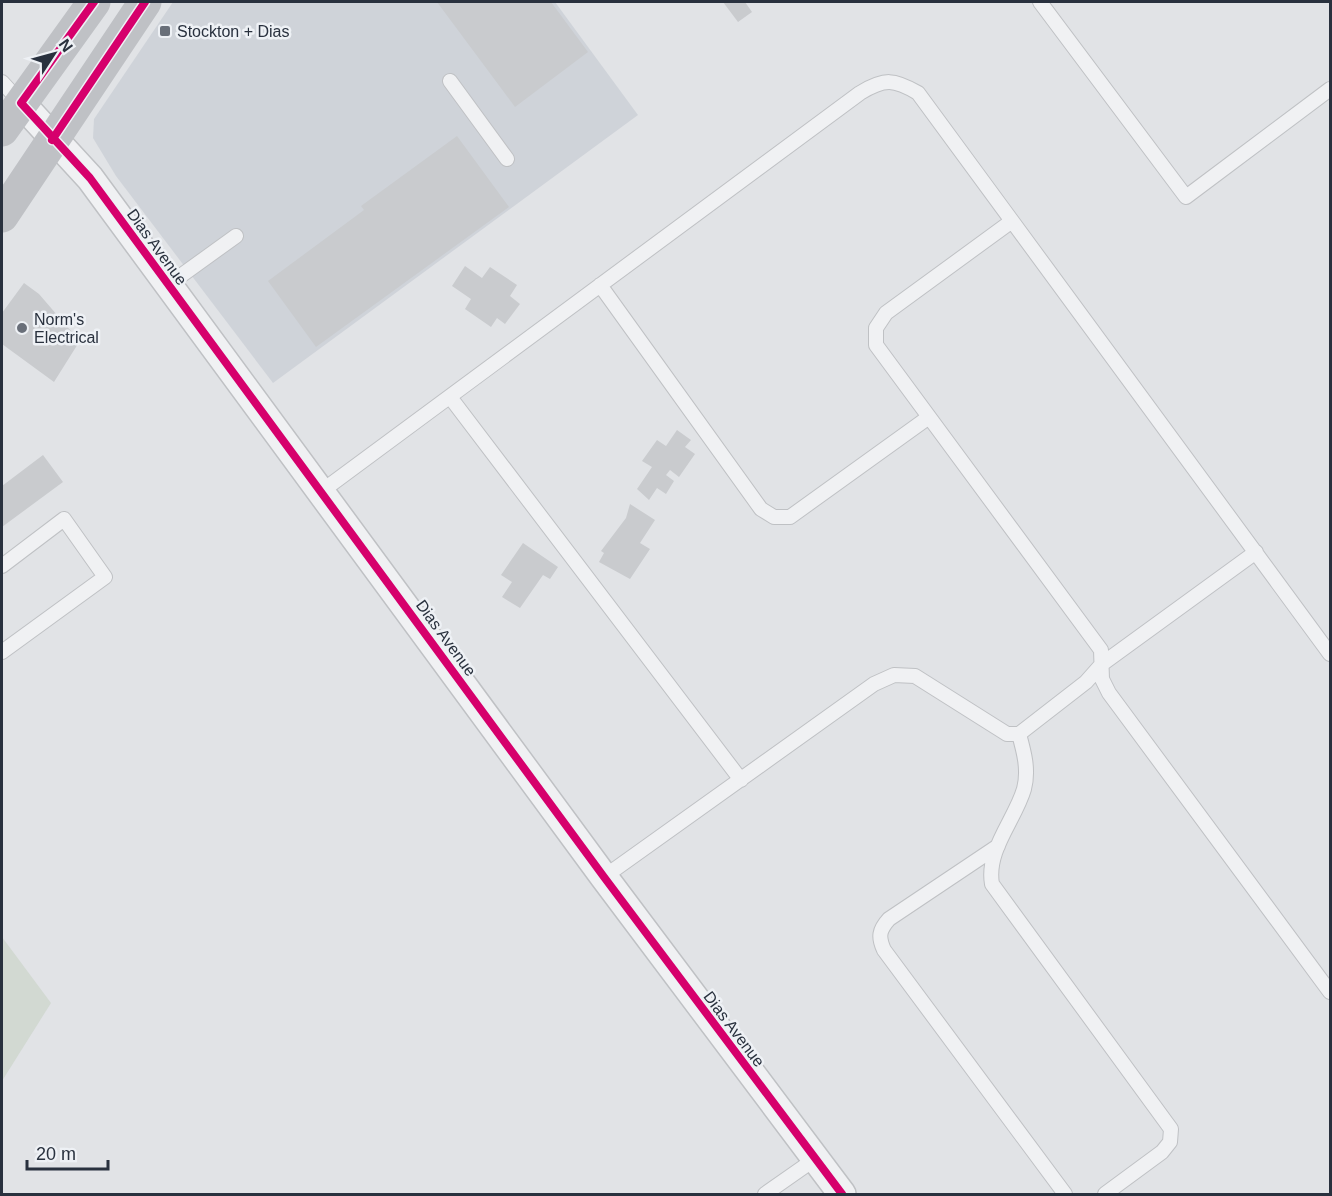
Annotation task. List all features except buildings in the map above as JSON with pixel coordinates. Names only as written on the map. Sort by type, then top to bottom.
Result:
[{"type":"main road","points":[[2,130],[11,92],[94,2]]},
{"type":"main road","points":[[2,216],[145,2]]},
{"type":"street","name":"Dias Avenue","points":[[11,92],[52,140],[90,178],[604,877],[842,1194]]},
{"type":"lane","points":[[1040,2],[1186,197],[1330,89]]},
{"type":"lane","points":[[450,81],[507,159]]},
{"type":"lane","points":[[322,491],[879,82],[900,82],[918,93],[1330,654]]},
{"type":"lane","points":[[1012,221],[886,313],[876,328],[876,345],[1101,650],[1102,679],[1109,693],[1330,992]]},
{"type":"lane","points":[[168,285],[236,236]]},
{"type":"lane","points":[[600,285],[761,509],[774,517],[790,516],[929,417]]},
{"type":"lane","points":[[450,397],[741,780]]},
{"type":"lane","points":[[2,566],[64,519],[105,577],[2,652]]},
{"type":"lane","points":[[604,877],[874,684],[894,675],[915,676],[1007,734],[1019,734],[1086,682],[1102,664],[1256,552]]},
{"type":"lane","points":[[1019,734],[1026,760],[1025,787],[1016,812],[989,869],[992,884],[1171,1129],[1170,1142],[1162,1152],[1105,1194]]},
{"type":"lane","points":[[998,846],[889,920],[881,928],[879,940],[891,960],[1065,1194]]},
{"type":"lane","points":[[765,1194],[815,1159]]},
{"type":"shaded area","points":[[173,2],[555,2],[638,115],[273,383],[116,176],[93,138],[94,119]]},
{"type":"shaded area","points":[[2,937],[51,1003],[2,1081]]},
{"type":"cycle path","points":[[94,2],[21,103],[90,178],[604,877],[842,1194]]},
{"type":"cycle path","points":[[52,140],[145,2]]},
{"type":"place","name":"Stockton + Dias","points":[[165,31]]},
{"type":"place","name":"Norm's Electrical","points":[[22,328]]}]
